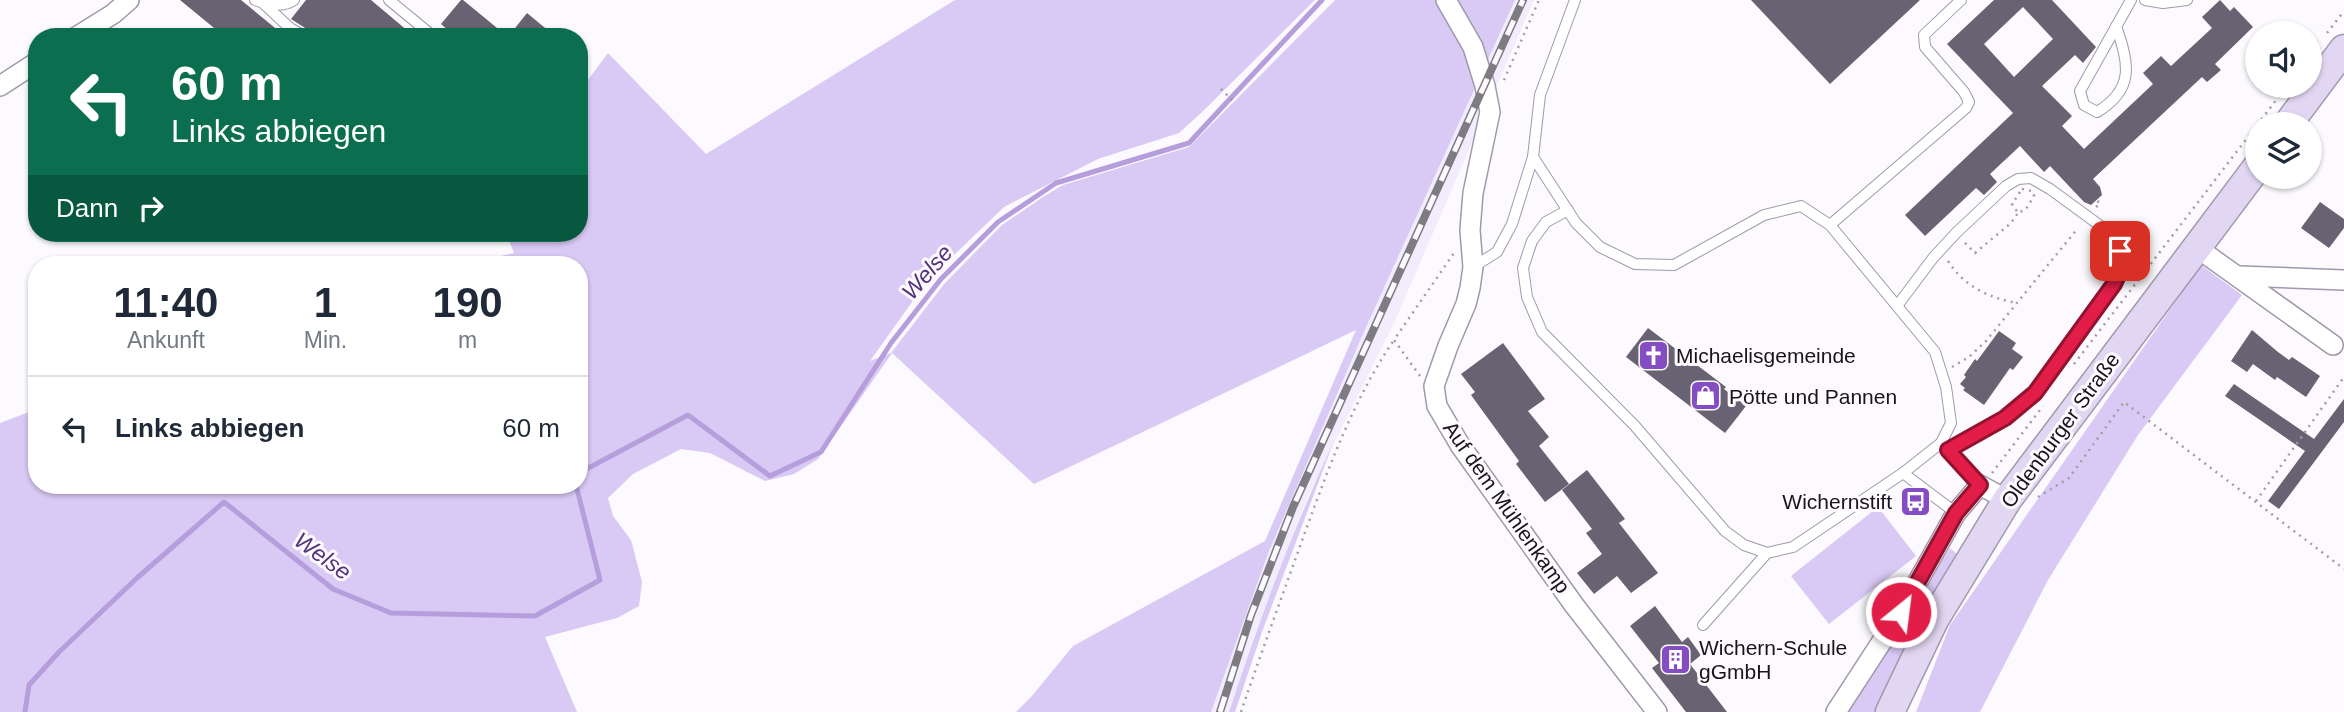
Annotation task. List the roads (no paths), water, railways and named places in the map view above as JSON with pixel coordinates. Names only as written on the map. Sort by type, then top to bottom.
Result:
[{"type":"main road","points":[[2297,112],[2344,49]]},
{"type":"main road","name":"Oldenburger Straße","points":[[1890,712],[1934,620],[2007,500],[2245,183]]},
{"type":"street","points":[[89,28],[129,0]]},
{"type":"street","name":"Auf dem Mühlenkamp","points":[[1446,0],[1473,47],[1490,112],[1473,193],[1470,230],[1473,267],[1466,303],[1434,386],[1437,406],[1460,444],[1574,605],[1657,712]]},
{"type":"street","points":[[0,86],[28,68]]},
{"type":"street","points":[[2196,247],[2339,349]]},
{"type":"street","points":[[2239,276],[2344,280]]},
{"type":"street","points":[[1836,712],[1901,612],[1956,513],[1980,485],[2007,500]]},
{"type":"lane","points":[[259,2],[287,5],[294,0]]},
{"type":"lane","points":[[389,0],[423,28]]},
{"type":"lane","points":[[1473,267],[1497,251],[1507,233],[1533,157],[1540,95],[1574,0]]},
{"type":"lane","points":[[1830,225],[1969,102],[1964,92],[1925,47],[1924,41],[1924,35],[1961,0]]},
{"type":"lane","points":[[2116,26],[2125,54],[2127,74],[2120,91],[2110,104],[2097,112],[2084,105],[2080,92],[2116,26],[2131,0]]},
{"type":"lane","points":[[2145,0],[2163,3],[2187,0]]},
{"type":"lane","points":[[259,2],[290,28]]},
{"type":"lane","points":[[1533,157],[1576,223],[1600,247],[1635,264],[1674,265],[1765,215],[1801,206],[1830,225],[1935,352],[1942,370],[1951,423],[1945,447]]},
{"type":"lane","points":[[1568,210],[1546,222],[1532,241],[1524,268],[1527,297],[1542,332],[1635,426],[1725,531],[1745,545],[1767,553],[1793,547],[1945,447],[2005,418],[2035,393],[2114,284],[2122,266],[2120,251],[2113,236],[2087,216],[2031,178],[2018,179],[1941,248],[1897,306]]},
{"type":"lane","points":[[1945,447],[1980,485]]},
{"type":"lane","points":[[1903,473],[1956,513]]},
{"type":"lane","points":[[1703,625],[1767,553]]},
{"type":"waterway","name":"Welse","points":[[588,468],[688,415],[770,476],[821,452],[891,343],[941,279],[998,222],[1056,183],[1189,143],[1322,0]]},
{"type":"waterway","name":"Welse","points":[[25,712],[29,685],[59,652],[137,578],[224,502],[333,589],[391,613],[535,616],[600,580],[578,494]]},
{"type":"railway","points":[[1220,712],[1251,615],[1293,507],[1523,0]]},
{"type":"place","name":"Michaelisgemeinde","points":[[1653,355]]},
{"type":"place","name":"Pötte und Pannen","points":[[1706,396]]},
{"type":"place","name":"Wichernstift","points":[[1915,501]]},
{"type":"place","name":"Wichern-Schule gGmbH","points":[[1676,659]]}]
